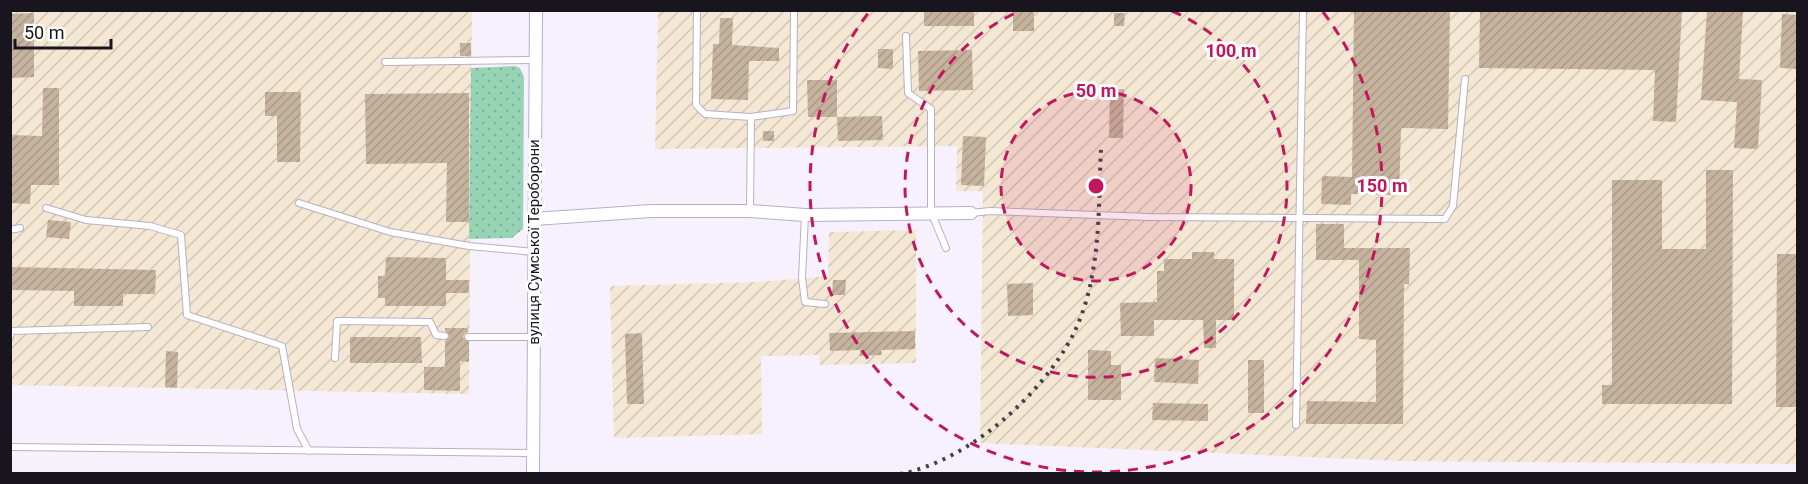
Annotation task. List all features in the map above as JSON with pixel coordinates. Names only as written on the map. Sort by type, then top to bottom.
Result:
[{"type":"street","name":"вулиця Сумської Тероборони","points":[[533,474],[536,10]]},
{"type":"street","points":[[534,219],[651,211],[750,211],[805,215],[970,213]]},
{"type":"lane","points":[[697,10],[696,105],[705,114],[751,117],[793,111],[794,10]]},
{"type":"lane","points":[[1296,425],[1303,10]]},
{"type":"lane","points":[[906,36],[908,93],[932,109],[931,212],[946,248]]},
{"type":"lane","points":[[385,62],[535,60]]},
{"type":"lane","points":[[970,213],[990,211],[1149,217],[1445,219],[1453,206],[1465,79]]},
{"type":"lane","points":[[750,211],[751,117]]},
{"type":"lane","points":[[298,203],[390,232],[469,246],[534,252]]},
{"type":"lane","points":[[46,208],[86,220],[150,226],[181,235],[187,315],[282,346],[297,429],[309,451]]},
{"type":"lane","points":[[805,215],[802,278],[805,302],[825,304]]},
{"type":"lane","points":[[10,230],[20,228]]},
{"type":"lane","points":[[335,358],[337,321],[430,322],[436,335],[445,336]]},
{"type":"lane","points":[[10,337],[11,331],[148,327]]},
{"type":"lane","points":[[468,337],[533,337]]},
{"type":"lane","points":[[10,447],[533,453]]},
{"type":"shaded area","points":[[11,11],[472,11],[469,394],[11,385]]},
{"type":"shaded area","points":[[658,11],[1797,11],[1797,464],[1400,461],[980,443],[983,191],[956,191],[957,146],[655,149]]},
{"type":"shaded area","points":[[916,230],[916,363],[820,365],[819,355],[761,356],[762,434],[614,438],[610,286],[758,282],[828,276],[829,232]]},
{"type":"green space","points":[[515,66],[520,68],[524,77],[523,229],[512,238],[469,239],[471,68]]},
{"type":"building","points":[[924,10],[974,10],[974,26],[924,26]]},
{"type":"building","points":[[1013,10],[1034,10],[1034,31],[1013,31]]},
{"type":"building","points":[[1354,10],[1450,10],[1448,129],[1401,128],[1399,195],[1351,194],[1351,205],[1321,204],[1322,176],[1352,177]]},
{"type":"building","points":[[1480,10],[1682,10],[1676,122],[1653,121],[1655,70],[1479,68]]},
{"type":"building","points":[[1707,10],[1743,12],[1739,79],[1762,80],[1758,149],[1734,148],[1737,102],[1701,100]]},
{"type":"building","points":[[34,13],[34,77],[10,78],[10,14]]},
{"type":"building","points":[[1114,13],[1125,13],[1124,26],[1114,26]]},
{"type":"building","points":[[1782,14],[1797,15],[1797,69],[1780,68]]},
{"type":"building","points":[[720,18],[733,18],[732,45],[779,48],[779,61],[749,61],[748,100],[711,99],[713,44],[719,44]]},
{"type":"building","points":[[460,43],[471,43],[471,56],[460,56]]},
{"type":"building","points":[[878,49],[893,49],[893,69],[878,68]]},
{"type":"building","points":[[972,50],[973,90],[919,91],[918,51]]},
{"type":"building","points":[[807,80],[837,80],[837,117],[808,117]]},
{"type":"building","points":[[43,88],[59,88],[59,185],[31,185],[30,204],[10,203],[10,135],[42,136]]},
{"type":"building","points":[[1110,89],[1124,89],[1123,138],[1109,138]]},
{"type":"building","points":[[265,92],[301,92],[300,162],[277,162],[277,116],[265,116]]},
{"type":"building","points":[[469,93],[469,222],[446,222],[447,163],[366,164],[365,94]]},
{"type":"building","points":[[882,116],[883,140],[838,141],[837,117]]},
{"type":"building","points":[[763,131],[774,131],[774,141],[763,141]]},
{"type":"building","points":[[963,136],[986,137],[984,186],[961,185]]},
{"type":"building","points":[[1706,170],[1733,170],[1732,404],[1602,404],[1602,385],[1612,385],[1612,180],[1662,180],[1662,249],[1706,249]]},
{"type":"building","points":[[48,220],[71,222],[69,239],[46,237]]},
{"type":"building","points":[[1316,224],[1344,224],[1344,248],[1410,248],[1409,284],[1404,284],[1403,424],[1306,424],[1307,401],[1376,402],[1376,340],[1359,339],[1359,260],[1316,260]]},
{"type":"building","points":[[1192,252],[1214,252],[1214,259],[1234,259],[1234,320],[1216,320],[1216,348],[1204,348],[1203,320],[1154,320],[1154,336],[1121,336],[1120,303],[1157,302],[1157,271],[1164,271],[1164,259],[1192,259]]},
{"type":"building","points":[[1777,254],[1797,254],[1797,407],[1776,407]]},
{"type":"building","points":[[386,257],[446,258],[446,280],[469,280],[469,293],[446,293],[446,306],[385,306],[385,298],[378,298],[378,276],[385,276]]},
{"type":"building","points":[[10,267],[156,270],[155,294],[123,294],[123,306],[74,306],[74,291],[10,290]]},
{"type":"building","points":[[833,280],[846,280],[845,295],[832,295]]},
{"type":"building","points":[[1033,283],[1033,315],[1008,316],[1007,284]]},
{"type":"building","points":[[445,328],[468,328],[463,338],[469,342],[469,362],[460,361],[460,391],[424,390],[424,367],[445,367],[445,341],[450,336]]},
{"type":"building","points":[[915,331],[915,349],[881,350],[882,355],[860,356],[860,350],[830,351],[829,333]]},
{"type":"building","points":[[642,333],[644,404],[627,404],[625,334]]},
{"type":"building","points":[[350,337],[421,337],[422,363],[350,363]]},
{"type":"building","points":[[1088,350],[1111,351],[1111,365],[1121,365],[1121,400],[1088,400]]},
{"type":"building","points":[[166,351],[178,352],[177,388],[165,387]]},
{"type":"building","points":[[1155,358],[1199,360],[1198,384],[1154,382]]},
{"type":"building","points":[[1248,360],[1264,360],[1264,413],[1248,413]]},
{"type":"building","points":[[1153,403],[1208,404],[1208,421],[1152,420]]},
{"type":"railway","points":[[900,474],[926,467],[977,440],[1024,401],[1060,356],[1077,326],[1091,283],[1098,229],[1101,148]]}]
